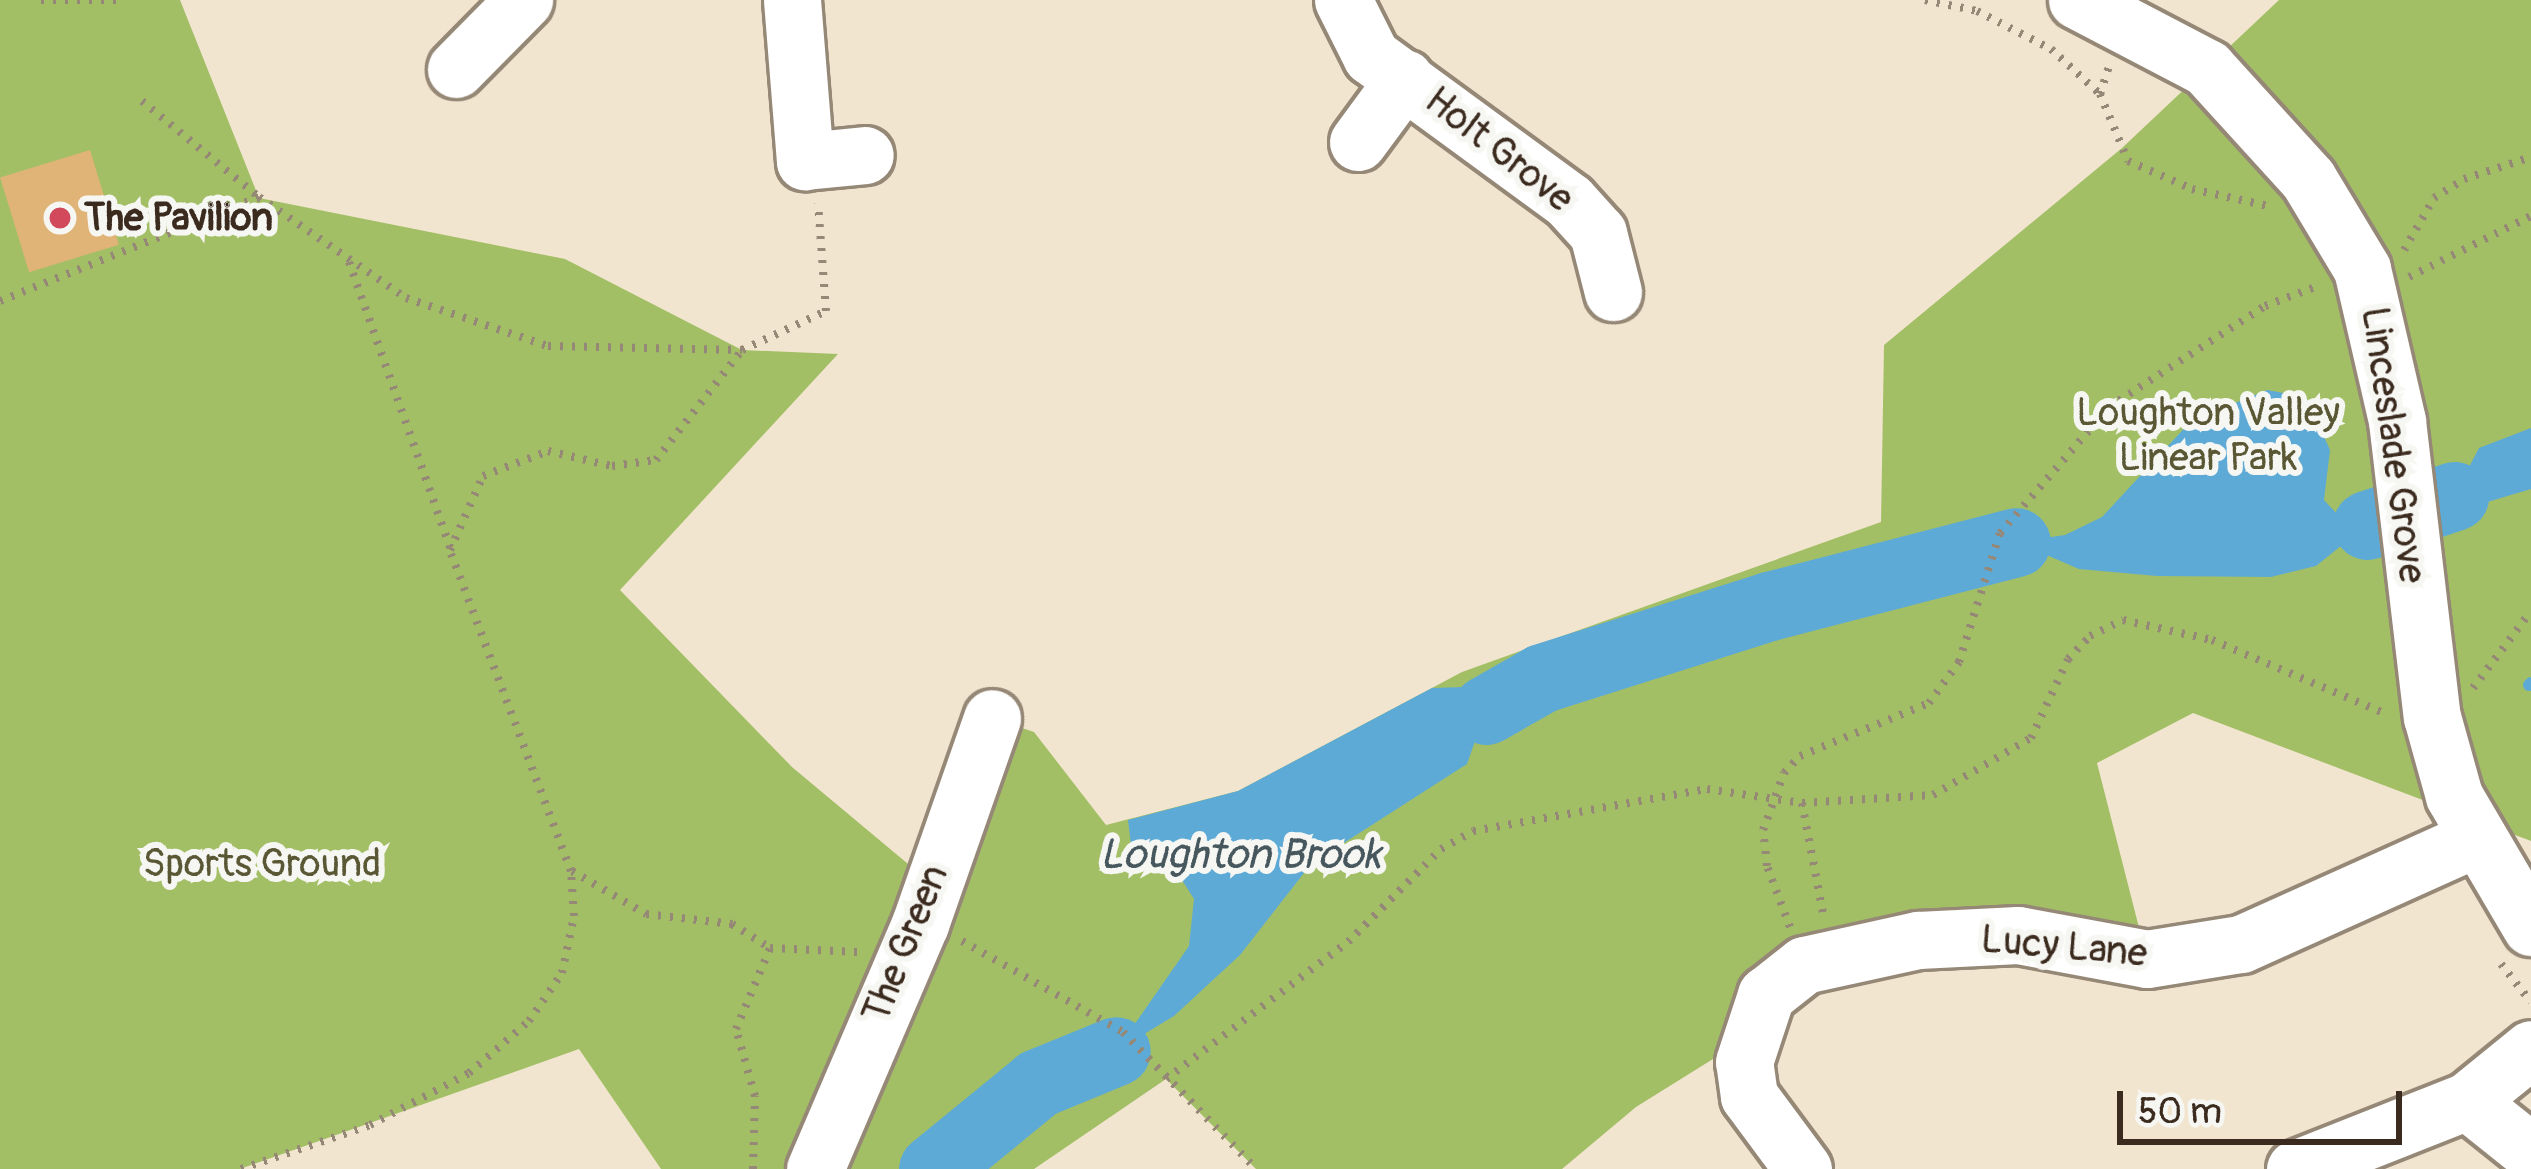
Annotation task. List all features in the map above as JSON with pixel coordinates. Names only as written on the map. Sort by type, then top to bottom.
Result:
[{"type":"street","points":[[456,68],[524,0]]},
{"type":"street","points":[[792,0],[805,161],[865,155]]},
{"type":"street","name":"Holt Grove","points":[[1343,0],[1371,56],[1569,201],[1598,233],[1613,292]]},
{"type":"street","name":"Linceslade Grove","points":[[2109,8],[2207,68],[2308,179],[2367,281],[2397,421],[2432,717],[2454,796],[2475,839],[2531,927]]},
{"type":"street","name":"Holt Grove","points":[[1358,142],[1405,78]]},
{"type":"street","name":"The Green","points":[[815,1169],[910,945],[992,718]]},
{"type":"street","name":"Lucy Lane","points":[[1823,958],[2018,934],[2146,958],[2241,944],[2475,839]]},
{"type":"street","points":[[1803,1169],[1749,1096],[1744,1062],[1766,995],[1823,958]]},
{"type":"street","points":[[2295,1169],[2467,1101],[2531,1049]]},
{"type":"street","points":[[2467,1101],[2531,1152]]},
{"type":"path","points":[[40,0],[124,0]]},
{"type":"path","points":[[1925,0],[1976,10],[2051,49],[2100,94],[2128,161],[2158,179],[2260,202],[2287,215]]},
{"type":"path","points":[[142,101],[259,197],[406,298],[548,346],[742,350],[826,311],[818,200],[805,161]]},
{"type":"path","points":[[2367,281],[2408,248],[2434,198],[2464,179],[2531,157]]},
{"type":"path","points":[[0,301],[259,197]]},
{"type":"path","points":[[1823,958],[1767,866],[1763,830],[1774,802],[1800,756],[1928,703],[1959,662],[2000,533],[2109,407],[2265,307],[2367,281],[2531,216]]},
{"type":"path","points":[[241,1169],[370,1125],[469,1073],[529,1021],[562,973],[574,916],[571,871],[349,261]]},
{"type":"path","points":[[451,550],[483,476],[548,451],[612,466],[656,460],[742,350]]},
{"type":"path","points":[[1166,1079],[1348,942],[1441,849],[1473,831],[1706,789],[1802,803],[1933,795],[1977,776],[2031,737],[2068,659],[2090,636],[2123,620],[2212,640],[2402,721]]},
{"type":"path","points":[[1802,803],[1823,958]]},
{"type":"path","points":[[571,871],[646,914],[732,924],[770,948],[980,948],[1124,1032],[1256,1169]]},
{"type":"path","points":[[753,1169],[754,1096],[736,1029],[770,948]]},
{"type":"green space","points":[[0,0],[180,0],[259,198],[565,259],[742,350],[838,354],[620,590],[792,767],[932,884],[992,718],[1034,732],[1106,825],[1238,791],[1462,672],[1881,522],[1884,345],[2122,148],[2279,0],[2531,0],[2531,841],[2193,713],[2097,763],[2147,959],[2018,935],[1740,986],[1713,1059],[1636,1107],[1562,1169],[1256,1169],[1166,1079],[1034,1169],[661,1169],[579,1049],[240,1169],[0,1169]]},
{"type":"water","points":[[2267,390],[2306,397],[2330,450],[2324,500],[2339,516],[2361,513],[2367,525],[2316,566],[2271,577],[2157,576],[2079,569],[2016,542],[2065,535],[2102,517],[2191,421]]},
{"type":"water","points":[[2531,428],[2531,489],[2474,506],[2454,496],[2479,448]]},
{"type":"water","name":"Loughton Brook","points":[[1465,687],[1486,710],[1467,764],[1311,864],[1240,955],[1174,1016],[1116,1051],[1189,946],[1194,899],[1175,869],[1132,853],[1128,820],[1238,791],[1432,688]]},
{"type":"building","name":"The Pavilion","points":[[90,150],[119,245],[29,272],[0,177]]},
{"type":"waterway","name":"Loughton Brook","points":[[2367,525],[2454,496]]},
{"type":"waterway","name":"Loughton Brook","points":[[1486,710],[1542,678],[1769,606],[2016,542]]},
{"type":"waterway","name":"Loughton Brook","points":[[933,1169],[1038,1083],[1116,1051]]},
{"type":"place","name":"The Pavilion","points":[[60,218]]},
{"type":"park label","name":"Loughton Valley Linear Park","points":[[2208,436]]},
{"type":"park label","name":"Sports Ground","points":[[262,864]]}]
